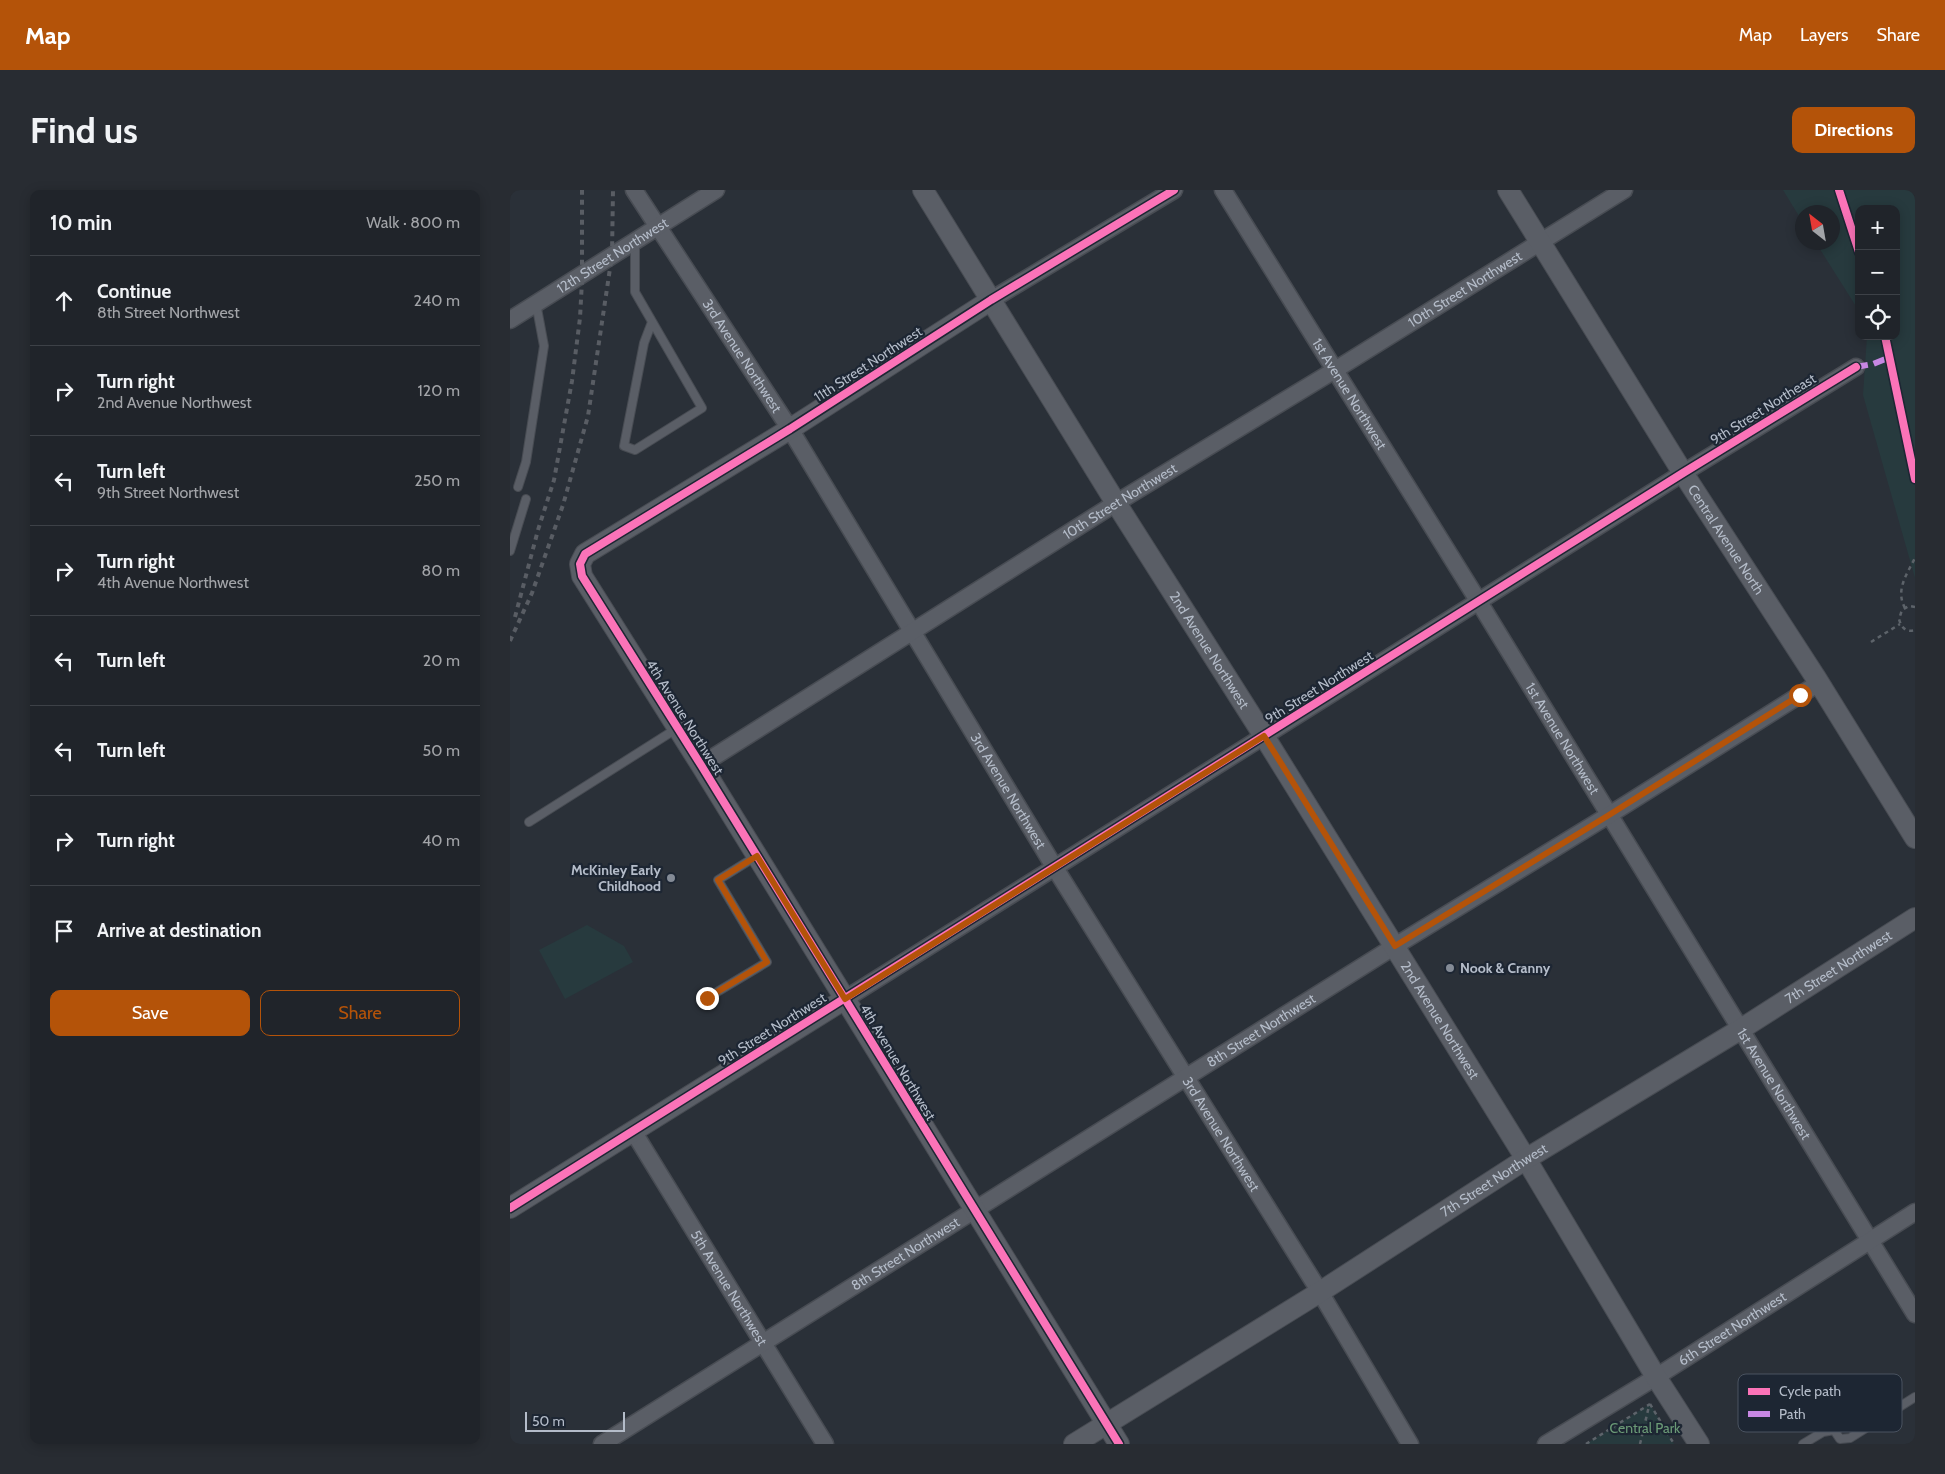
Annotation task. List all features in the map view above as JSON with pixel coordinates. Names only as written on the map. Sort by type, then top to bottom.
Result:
[{"type":"street","name":"3rd Avenue Northwest","points":[[634,190],[790,429],[1055,868],[1320,1292],[1410,1444]]},
{"type":"street","name":"12th Street Northwest","points":[[510,320],[657,225],[716,190]]},
{"type":"street","name":"2nd Avenue Northwest","points":[[923,190],[1116,503],[1395,946],[1526,1159],[1656,1377],[1699,1444]]},
{"type":"street","name":"11th Street Northwest","points":[[580,564],[585,554],[790,429],[991,300],[1174,190]]},
{"type":"street","name":"1st Avenue Northwest","points":[[1223,190],[1479,602],[1915,1314]]},
{"type":"street","name":"Central Avenue North","points":[[1508,190],[1683,473],[1819,683],[1915,838]]},
{"type":"street","name":"10th Street Northwest","points":[[701,765],[1116,503],[1335,370],[1624,190]]},
{"type":"street","name":"9th Street Northeast","points":[[1683,473],[1856,367]]},
{"type":"street","name":"9th Street Northwest","points":[[510,1208],[1683,473]]},
{"type":"street","name":"4th Avenue Northwest","points":[[580,564],[582,576],[701,765],[1119,1444]]},
{"type":"street","name":"8th Street Northwest","points":[[602,1444],[1395,946],[1819,683]]},
{"type":"street","name":"7th Street Northwest","points":[[1074,1444],[1320,1292],[1526,1159],[1741,1029],[1915,918]]},
{"type":"street","name":"5th Avenue Northwest","points":[[633,1131],[825,1444]]},
{"type":"street","name":"6th Street Northwest","points":[[1546,1444],[1656,1377],[1915,1212]]},
{"type":"lane","points":[[635,240],[634,292],[652,322],[702,408],[635,450],[624,446],[644,343],[652,322]]},
{"type":"lane","points":[[518,487],[526,462],[544,346],[536,304]]},
{"type":"lane","points":[[510,550],[526,500]]},
{"type":"lane","points":[[529,822],[678,728]]},
{"type":"lane","points":[[707,998],[767,962],[718,880],[757,856]]},
{"type":"lane","points":[[1902,1405],[1913,1398]]},
{"type":"lane","points":[[1803,1444],[1823,1432]]},
{"type":"lane","points":[[1835,1432],[1840,1439],[1850,1438],[1859,1432]]},
{"type":"path","points":[[1905,608],[1900,598],[1900,590],[1915,558]]},
{"type":"path","points":[[1915,607],[1905,608],[1899,615],[1900,624],[1905,630],[1915,630]]},
{"type":"path","points":[[1872,642],[1900,624]]},
{"type":"path","points":[[1586,1444],[1650,1404]]},
{"type":"path","points":[[1640,1444],[1650,1404]]},
{"type":"path","points":[[1650,1404],[1674,1444]]},
{"type":"green space","points":[[1783,190],[1915,190],[1915,578],[1863,395],[1867,340],[1900,340],[1900,205],[1855,205],[1855,305],[1820,250],[1840,250],[1840,205],[1795,205],[1795,210]]},
{"type":"green space","points":[[587,925],[624,946],[633,962],[565,999],[539,950]]},
{"type":"green space","name":"Central Park","points":[[1650,1404],[1674,1444],[1586,1444]]},
{"type":"railway","points":[[515,617],[538,530],[554,480],[572,381],[580,318],[582,281],[582,190]]},
{"type":"railway","points":[[510,641],[532,593],[563,505],[588,416],[612,255],[613,190]]},
{"type":"marked path","points":[[1856,367],[1873,364],[1890,357]]},
{"type":"cycle path","points":[[1119,1444],[701,765],[582,576],[580,564],[585,554],[790,429],[991,300],[1174,190]]},
{"type":"cycle path","points":[[1839,190],[1858,250]]},
{"type":"cycle path","points":[[1886,340],[1915,479]]},
{"type":"cycle path","points":[[510,1208],[1683,473],[1856,367]]},
{"type":"place","name":"McKinley Early Childhood","points":[[671,878]]},
{"type":"place","name":"Nook & Cranny","points":[[1450,968]]},
{"type":"route","points":[[707,998],[767,962],[718,880],[757,856],[845,999],[1264,736],[1395,946],[1800,695]]}]
